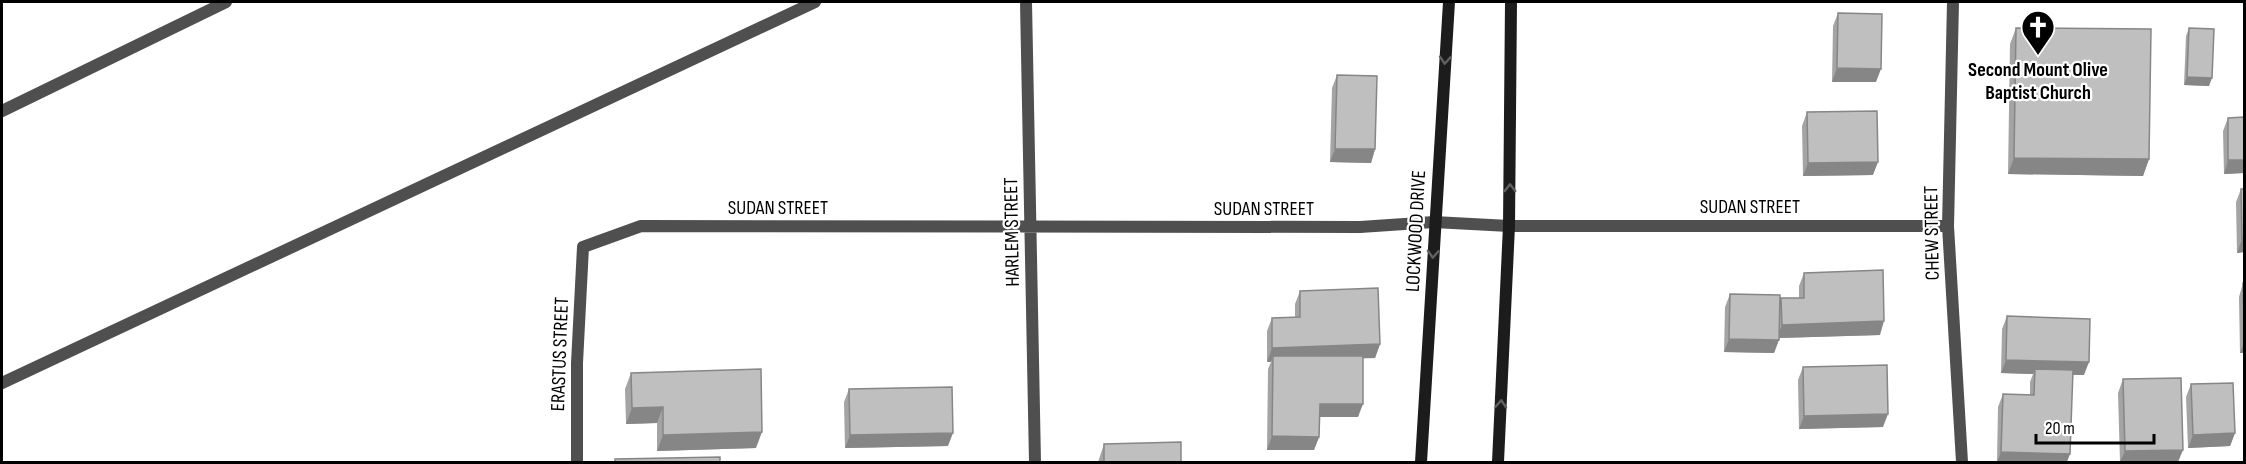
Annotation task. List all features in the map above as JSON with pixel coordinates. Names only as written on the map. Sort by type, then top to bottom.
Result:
[{"type":"main road","name":"LOCKWOOD DRIVE","points":[[1421,462],[1449,2]]},
{"type":"main road","points":[[1498,462],[1509,226],[1511,2]]},
{"type":"street","points":[[2,111],[226,2]]},
{"type":"street","points":[[2,383],[815,2]]},
{"type":"street","name":"HARLEM STREET","points":[[1026,2],[1035,462]]},
{"type":"street","name":"CHEW STREET","points":[[1953,2],[1948,226],[1962,462]]},
{"type":"street","name":"SUDAN STREET","points":[[583,247],[641,226],[1360,227],[1434,222],[1509,226],[1948,226]]},
{"type":"street","name":"ERASTUS STREET","points":[[577,462],[577,363],[583,247]]},
{"type":"building","points":[[1838,13],[1882,14],[1881,69],[1837,68]]},
{"type":"building","points":[[2016,28],[2151,29],[2149,159],[2014,158]]},
{"type":"building","points":[[2189,28],[2214,29],[2212,78],[2187,77]]},
{"type":"building","points":[[1337,75],[1377,76],[1375,149],[1335,149]]},
{"type":"building","points":[[1877,111],[1878,162],[1808,163],[1807,112]]},
{"type":"building","points":[[2244,117],[2244,160],[2228,160],[2228,118]]},
{"type":"building","points":[[2241,189],[2244,189],[2244,239],[2242,239]]},
{"type":"building","points":[[1883,270],[1884,321],[1782,325],[1781,298],[1804,298],[1804,273]]},
{"type":"building","points":[[1378,288],[1380,344],[1272,348],[1272,318],[1300,317],[1300,291]]},
{"type":"building","points":[[1730,294],[1780,295],[1779,340],[1729,339]]},
{"type":"building","points":[[2007,316],[2090,319],[2089,362],[2006,360]]},
{"type":"building","points":[[1273,356],[1363,356],[1363,404],[1320,404],[1319,437],[1272,436]]},
{"type":"building","points":[[1887,365],[1888,414],[1804,416],[1803,367]]},
{"type":"building","points":[[761,369],[762,432],[663,435],[663,407],[632,408],[631,373]]},
{"type":"building","points":[[2035,369],[2073,370],[2070,454],[2001,452],[2003,394],[2034,395]]},
{"type":"building","points":[[2181,378],[2183,450],[2125,451],[2123,379]]},
{"type":"building","points":[[2233,383],[2235,433],[2193,435],[2191,384]]},
{"type":"building","points":[[952,387],[953,433],[850,435],[849,389]]},
{"type":"building","points":[[1181,442],[1181,462],[1104,462],[1104,444]]},
{"type":"building","points":[[720,457],[720,462],[615,462],[615,459]]},
{"type":"place","name":"Second Mount Olive Baptist Church","points":[[2038,56]]}]
